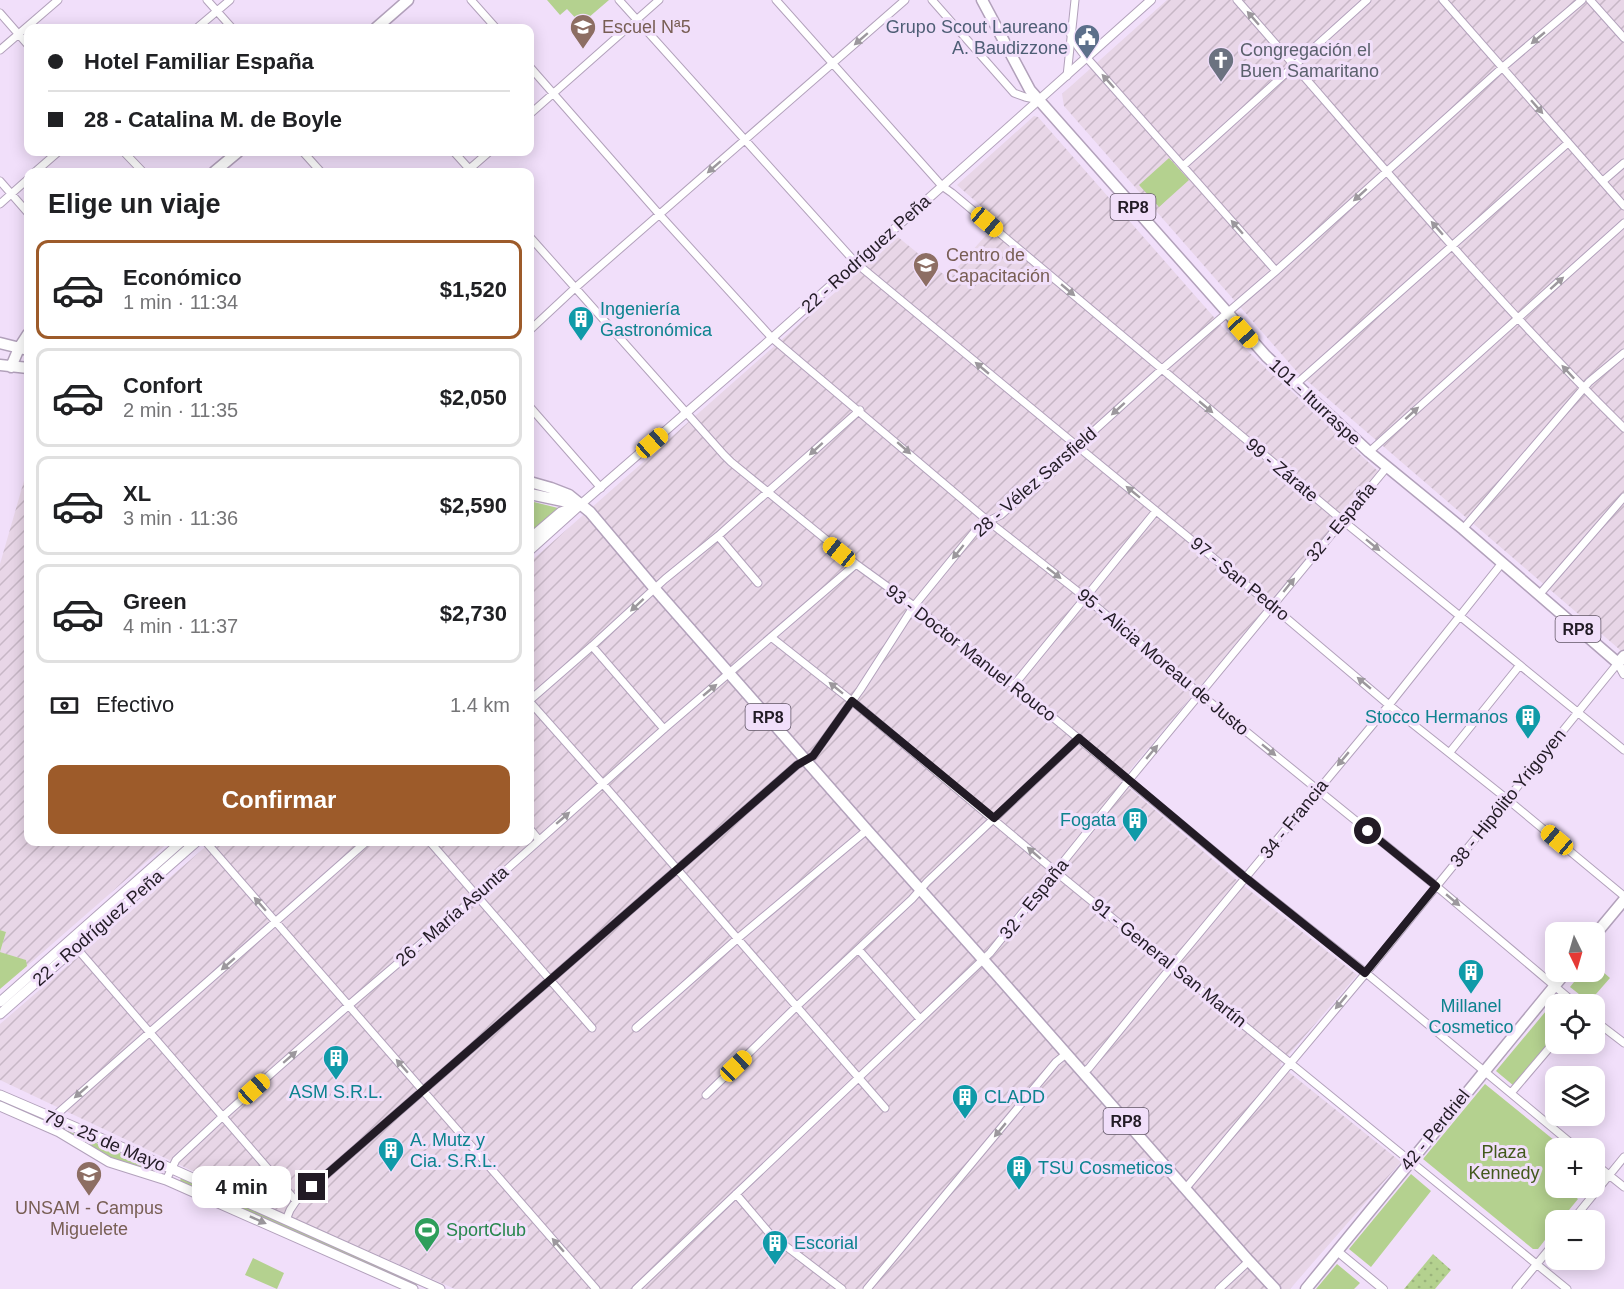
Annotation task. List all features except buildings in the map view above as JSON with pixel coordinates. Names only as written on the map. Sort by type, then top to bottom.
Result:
[{"type":"main road","points":[[381,24],[408,0]]},
{"type":"main road","name":"RP8","points":[[985,3],[1026,83],[1039,100]]},
{"type":"main road","name":"101 - Iturraspe","points":[[1039,100],[1227,314],[1295,385],[1369,452],[1622,663]]},
{"type":"main road","points":[[219,168],[233,156]]},
{"type":"main road","points":[[0,343],[24,349]]},
{"type":"main road","points":[[6,366],[24,349]]},
{"type":"main road","points":[[6,366],[24,368]]},
{"type":"main road","name":"RP8","points":[[534,483],[569,495],[590,512],[805,760],[1275,1289]]},
{"type":"main road","points":[[534,498],[548,503],[580,505]]},
{"type":"main road","name":"22 - Rodríguez Peña","points":[[534,534],[561,512],[580,505]]},
{"type":"main road","name":"22 - Rodríguez Peña","points":[[534,546],[580,505]]},
{"type":"main road","name":"22 - Rodríguez Peña","points":[[0,1014],[177,846]]},
{"type":"main road","name":"22 - Rodríguez Peña","points":[[0,1002],[191,846]]},
{"type":"main road","points":[[1605,922],[1624,898]]},
{"type":"main road","name":"42 - Perdriel","points":[[1306,1289],[1558,982]]},
{"type":"main road","name":"79 - 25 de Mayo","points":[[0,1095],[171,1168],[440,1289]]},
{"type":"main road","name":"79 - 25 de Mayo","points":[[0,1106],[59,1132],[109,1162],[166,1180],[413,1289]]},
{"type":"street","points":[[30,24],[58,0]]},
{"type":"street","points":[[207,0],[228,24]]},
{"type":"street","points":[[202,24],[230,0]]},
{"type":"street","points":[[471,0],[492,24]]},
{"type":"street","name":"97 - San Pedro","points":[[619,0],[856,263],[1624,898]]},
{"type":"street","points":[[534,110],[659,0]]},
{"type":"street","name":"99 - Zárate","points":[[776,0],[942,186],[1342,520],[1624,750]]},
{"type":"street","points":[[534,326],[904,0]]},
{"type":"street","points":[[932,0],[1014,93],[1025,98],[1039,100]]},
{"type":"street","points":[[1067,76],[1075,0]]},
{"type":"street","name":"22 - Rodríguez Peña","points":[[580,505],[772,338],[1151,0]]},
{"type":"street","points":[[1237,0],[1518,319],[1624,428]]},
{"type":"street","points":[[1183,166],[1367,0]]},
{"type":"street","points":[[1443,0],[1624,206]]},
{"type":"street","name":"28 - Vélez Sarsfield","points":[[296,1201],[797,765],[815,753],[914,606],[980,525],[1001,515],[1161,370],[1276,271],[1503,67],[1582,0]]},
{"type":"street","points":[[1590,0],[1624,38]]},
{"type":"street","points":[[0,13],[24,40]]},
{"type":"street","points":[[0,50],[24,30]]},
{"type":"street","points":[[1071,34],[1087,58],[1276,271]]},
{"type":"street","name":"95 - Alicia Moreau de Justo","points":[[534,72],[772,338],[860,410],[988,521],[1086,598],[1564,994]]},
{"type":"street","points":[[1295,385],[1569,143]]},
{"type":"street","points":[[40,168],[53,156]]},
{"type":"street","points":[[128,156],[139,168]]},
{"type":"street","points":[[307,156],[317,168]]},
{"type":"street","points":[[457,156],[467,168]]},
{"type":"street","points":[[472,168],[485,156]]},
{"type":"street","points":[[1603,181],[1624,163]]},
{"type":"street","points":[[0,181],[24,209]]},
{"type":"street","points":[[0,204],[24,182]]},
{"type":"street","points":[[1369,452],[1624,223]]},
{"type":"street","name":"93 - Doctor Manuel Rouco","points":[[534,242],[724,455],[856,564],[914,606],[1014,685],[1565,1138]]},
{"type":"street","points":[[1463,529],[1584,389],[1624,353]]},
{"type":"street","points":[[534,697],[665,579],[718,536],[860,410]]},
{"type":"street","points":[[534,412],[601,488]]},
{"type":"street","name":"32 - España","points":[[636,1289],[990,953],[1387,467]]},
{"type":"street","points":[[1539,595],[1624,497]]},
{"type":"street","points":[[1014,685],[1156,511]]},
{"type":"street","points":[[718,536],[758,583]]},
{"type":"street","name":"34 - Francia","points":[[1083,1073],[1389,705],[1502,563]]},
{"type":"street","name":"26 - María Asunta","points":[[534,844],[856,564]]},
{"type":"street","name":"91 - General San Martín","points":[[771,637],[852,701],[1056,872],[1567,1289]]},
{"type":"street","points":[[592,646],[664,729]]},
{"type":"street","points":[[1622,663],[1624,674]]},
{"type":"street","name":"38 - Hipólito Yrigoyen","points":[[1185,1190],[1577,713],[1622,663]]},
{"type":"street","points":[[1450,752],[1520,665]]},
{"type":"street","points":[[534,706],[885,1108]]},
{"type":"street","points":[[706,1095],[1079,738]]},
{"type":"street","points":[[636,1028],[737,939],[867,830]]},
{"type":"street","points":[[534,834],[538,840]]},
{"type":"street","points":[[209,846],[596,1289]]},
{"type":"street","points":[[48,1127],[57,1114],[361,846]]},
{"type":"street","points":[[433,846],[592,1028]]},
{"type":"street","name":"26 - María Asunta","points":[[166,1180],[176,1160],[222,1117],[531,846]]},
{"type":"street","points":[[73,943],[296,1201],[286,1220]]},
{"type":"street","points":[[859,950],[920,1019]]},
{"type":"street","points":[[1605,1028],[1624,1043]]},
{"type":"street","points":[[1511,1093],[1545,1053]]},
{"type":"street","points":[[867,1289],[1056,1062],[1066,1054]]},
{"type":"street","points":[[1581,1210],[1624,1157]]},
{"type":"street","points":[[1605,1172],[1624,1187]]},
{"type":"street","points":[[736,1194],[770,1234],[842,1289]]},
{"type":"street","points":[[1337,1251],[1383,1289]]},
{"type":"street","points":[[1516,1289],[1545,1254]]},
{"type":"street","points":[[1219,1289],[1249,1261]]},
{"type":"shaded area","points":[[1167,0],[1624,0],[1624,655],[1298,373],[1064,106],[1062,94]]},
{"type":"shaded area","points":[[1034,116],[1038,117],[1227,332],[1379,472],[1121,781],[1239,882],[1357,975],[1280,1065],[1401,1162],[1290,1289],[455,1289],[279,1212],[0,1080],[0,1024],[206,846],[534,846],[534,558],[898,237],[948,278],[997,220],[957,185]]},
{"type":"shaded area","points":[[24,481],[24,846],[164,846],[27,966],[25,960],[0,952],[6,932],[0,930],[0,564]]},
{"type":"green space","points":[[547,0],[609,0],[581,24],[567,9],[560,15]]},
{"type":"green space","points":[[1169,158],[1189,180],[1159,207],[1139,185]]},
{"type":"green space","points":[[534,502],[558,508],[534,531]]},
{"type":"green space","points":[[0,930],[6,932],[0,952]]},
{"type":"green space","points":[[0,952],[26,960],[27,966],[0,989]]},
{"type":"green space","points":[[1605,974],[1610,978],[1596,994],[1579,994],[1570,987],[1574,982],[1605,982]]},
{"type":"green space","points":[[1545,1012],[1545,1047],[1514,1086],[1496,1071]]},
{"type":"green space","name":"Plaza Kennedy","points":[[1485,1084],[1551,1138],[1545,1138],[1545,1198],[1578,1199],[1569,1210],[1545,1210],[1545,1240],[1538,1249],[1533,1249],[1423,1159]]},
{"type":"green space","points":[[66,1130],[159,1170],[159,1171],[108,1157]]},
{"type":"green space","points":[[1411,1174],[1431,1191],[1371,1267],[1349,1249]]},
{"type":"green space","points":[[181,1178],[417,1284],[416,1286],[180,1181]]},
{"type":"green space","points":[[1433,1254],[1451,1270],[1435,1289],[1404,1289]]},
{"type":"green space","points":[[253,1258],[284,1273],[277,1289],[245,1275]]},
{"type":"green space","points":[[1337,1264],[1360,1283],[1354,1289],[1316,1289]]},
{"type":"place","name":"Escuel Nª5","points":[[583,50]]},
{"type":"place","name":"Grupo Scout Laureano A. Baudizzone","points":[[1087,60]]},
{"type":"place","name":"Congregación el Buen Samaritano","points":[[1221,83]]},
{"type":"place","name":"Centro de Capacitación","points":[[926,288]]},
{"type":"place","name":"Ingeniería Gastronómica","points":[[581,342]]},
{"type":"place","name":"Stocco Hermanos","points":[[1528,740]]},
{"type":"place","name":"Fogata","points":[[1135,843]]},
{"type":"place","name":"Millanel Cosmetico","points":[[1471,995]]},
{"type":"place","name":"ASM S.R.L.","points":[[336,1081]]},
{"type":"place","name":"CLADD","points":[[965,1120]]},
{"type":"place","name":"A. Mutz y Cia. S.R.L.","points":[[391,1173]]},
{"type":"place","name":"TSU Cosmeticos","points":[[1019,1191]]},
{"type":"place","name":"UNSAM - Campus Miguelete","points":[[89,1197]]},
{"type":"place","name":"SportClub","points":[[427,1253]]},
{"type":"place","name":"Escorial","points":[[775,1266]]},
{"type":"route","points":[[312,1187],[797,765],[813,756],[852,701],[994,818],[1079,738],[1246,878],[1365,973],[1436,886],[1368,831]]}]
